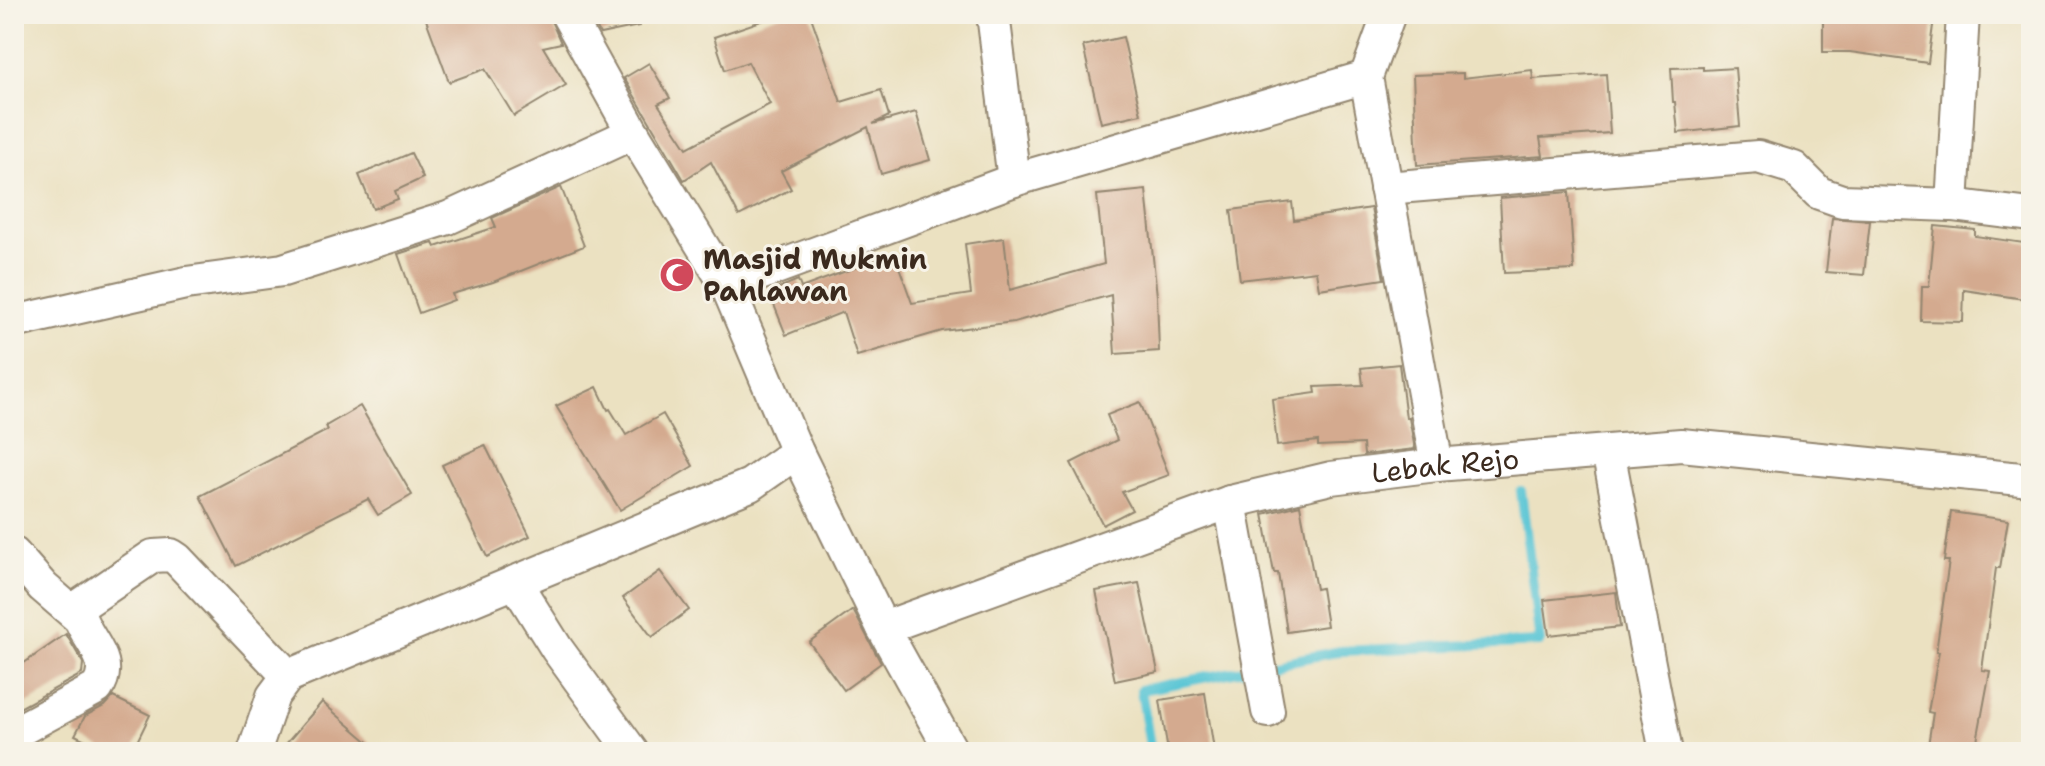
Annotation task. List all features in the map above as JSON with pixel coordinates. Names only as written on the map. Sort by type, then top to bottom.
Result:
[{"type":"street","points":[[567,14],[633,133],[727,286],[797,452],[883,628],[952,752]]},
{"type":"street","points":[[993,14],[1014,180]]},
{"type":"street","points":[[1389,14],[1366,77],[1437,465]]},
{"type":"street","points":[[1952,205],[1963,14]]},
{"type":"street","points":[[727,286],[1014,180],[1366,77]]},
{"type":"street","points":[[14,322],[186,283],[283,270],[448,218],[633,133]]},
{"type":"street","points":[[1386,188],[1758,157],[1794,168],[1819,193],[1833,199],[1858,204],[1952,205],[2031,215]]},
{"type":"street","name":"Lebak Rejo","points":[[883,628],[1230,502],[1331,478],[1437,465],[1681,445],[2031,480]]},
{"type":"street","points":[[1608,451],[1666,752]]},
{"type":"street","points":[[254,752],[273,696],[288,676],[750,485],[797,452]]},
{"type":"street","points":[[1230,502],[1266,696]]},
{"type":"street","points":[[14,554],[43,587],[80,619]]},
{"type":"street","points":[[14,733],[101,683],[104,662],[80,619],[79,604],[153,556],[171,555],[288,676]]},
{"type":"street","points":[[515,582],[557,649],[632,752]]},
{"type":"building","points":[[424,14],[548,14],[561,43],[543,47],[566,85],[514,116],[485,69],[449,82]]},
{"type":"building","points":[[589,14],[638,14],[639,26],[600,34]]},
{"type":"building","points":[[782,14],[810,14],[841,102],[881,90],[889,116],[873,124],[916,112],[930,160],[881,174],[868,127],[781,171],[791,189],[739,216],[711,162],[684,180],[624,78],[649,63],[670,98],[658,104],[687,148],[770,104],[748,62],[725,70],[714,37]]},
{"type":"building","points":[[1823,14],[1905,14],[1934,18],[1928,63],[1850,52],[1823,52]]},
{"type":"building","points":[[1123,37],[1141,114],[1101,123],[1083,46]]},
{"type":"building","points":[[1703,67],[1703,70],[1735,68],[1740,126],[1678,133],[1671,68]]},
{"type":"building","points":[[1532,70],[1533,79],[1606,74],[1610,133],[1540,138],[1543,156],[1417,165],[1413,75],[1463,73],[1463,78]]},
{"type":"building","points":[[411,153],[423,178],[395,191],[398,199],[373,209],[359,175]]},
{"type":"building","points":[[561,187],[584,246],[493,282],[452,294],[454,300],[419,313],[398,254],[433,243],[435,247],[496,227],[492,218]]},
{"type":"building","points":[[1146,190],[1157,296],[1159,351],[1115,354],[1111,295],[1014,322],[942,331],[857,356],[843,312],[786,335],[769,292],[798,280],[801,288],[894,253],[912,303],[971,294],[965,244],[1004,238],[1010,290],[1104,264],[1097,195]]},
{"type":"building","points":[[1569,192],[1574,270],[1504,273],[1500,198]]},
{"type":"building","points":[[1292,202],[1294,220],[1371,208],[1384,279],[1319,289],[1316,271],[1240,280],[1231,210]]},
{"type":"building","points":[[1832,218],[1870,221],[1864,275],[1826,272]]},
{"type":"building","points":[[1935,226],[1975,230],[1975,236],[2031,244],[2031,300],[1964,290],[1963,322],[1921,321],[1922,286],[1929,286]]},
{"type":"building","points":[[1399,364],[1406,418],[1409,418],[1415,449],[1364,455],[1363,444],[1318,446],[1318,441],[1277,446],[1272,399],[1316,393],[1315,387],[1363,385],[1361,368]]},
{"type":"building","points":[[597,387],[608,410],[626,435],[663,414],[693,466],[620,510],[556,406]]},
{"type":"building","points":[[1140,402],[1169,475],[1122,492],[1132,510],[1103,525],[1071,463],[1117,440],[1107,415]]},
{"type":"building","points":[[360,406],[412,495],[378,515],[368,499],[236,566],[200,496],[328,430],[326,426]]},
{"type":"building","points":[[485,445],[530,536],[487,557],[442,465]]},
{"type":"building","points":[[1300,505],[1316,589],[1321,588],[1327,626],[1287,632],[1278,573],[1274,573],[1263,514]]},
{"type":"building","points":[[1951,512],[2008,520],[2000,568],[1996,568],[1982,670],[1990,671],[1975,752],[1927,752],[1933,713],[1928,712],[1939,652],[1936,652],[1949,561],[1944,561]]},
{"type":"building","points":[[660,571],[689,610],[652,637],[623,598]]},
{"type":"building","points":[[1139,583],[1158,672],[1115,681],[1096,591]]},
{"type":"building","points":[[1616,592],[1620,627],[1549,635],[1544,600]]},
{"type":"building","points":[[853,610],[881,663],[844,690],[809,642]]},
{"type":"building","points":[[66,634],[83,663],[82,674],[14,711],[14,670]]},
{"type":"building","points":[[1205,693],[1214,750],[1168,752],[1160,700]]},
{"type":"building","points":[[113,697],[150,715],[132,752],[110,752],[75,735],[85,716],[106,705]]},
{"type":"building","points":[[322,702],[380,752],[279,752]]},
{"type":"waterway","points":[[1151,752],[1141,690],[1341,651],[1540,642],[1521,491]]},
{"type":"place","name":"Masjid Mukmin Pahlawan","points":[[677,275]]}]
